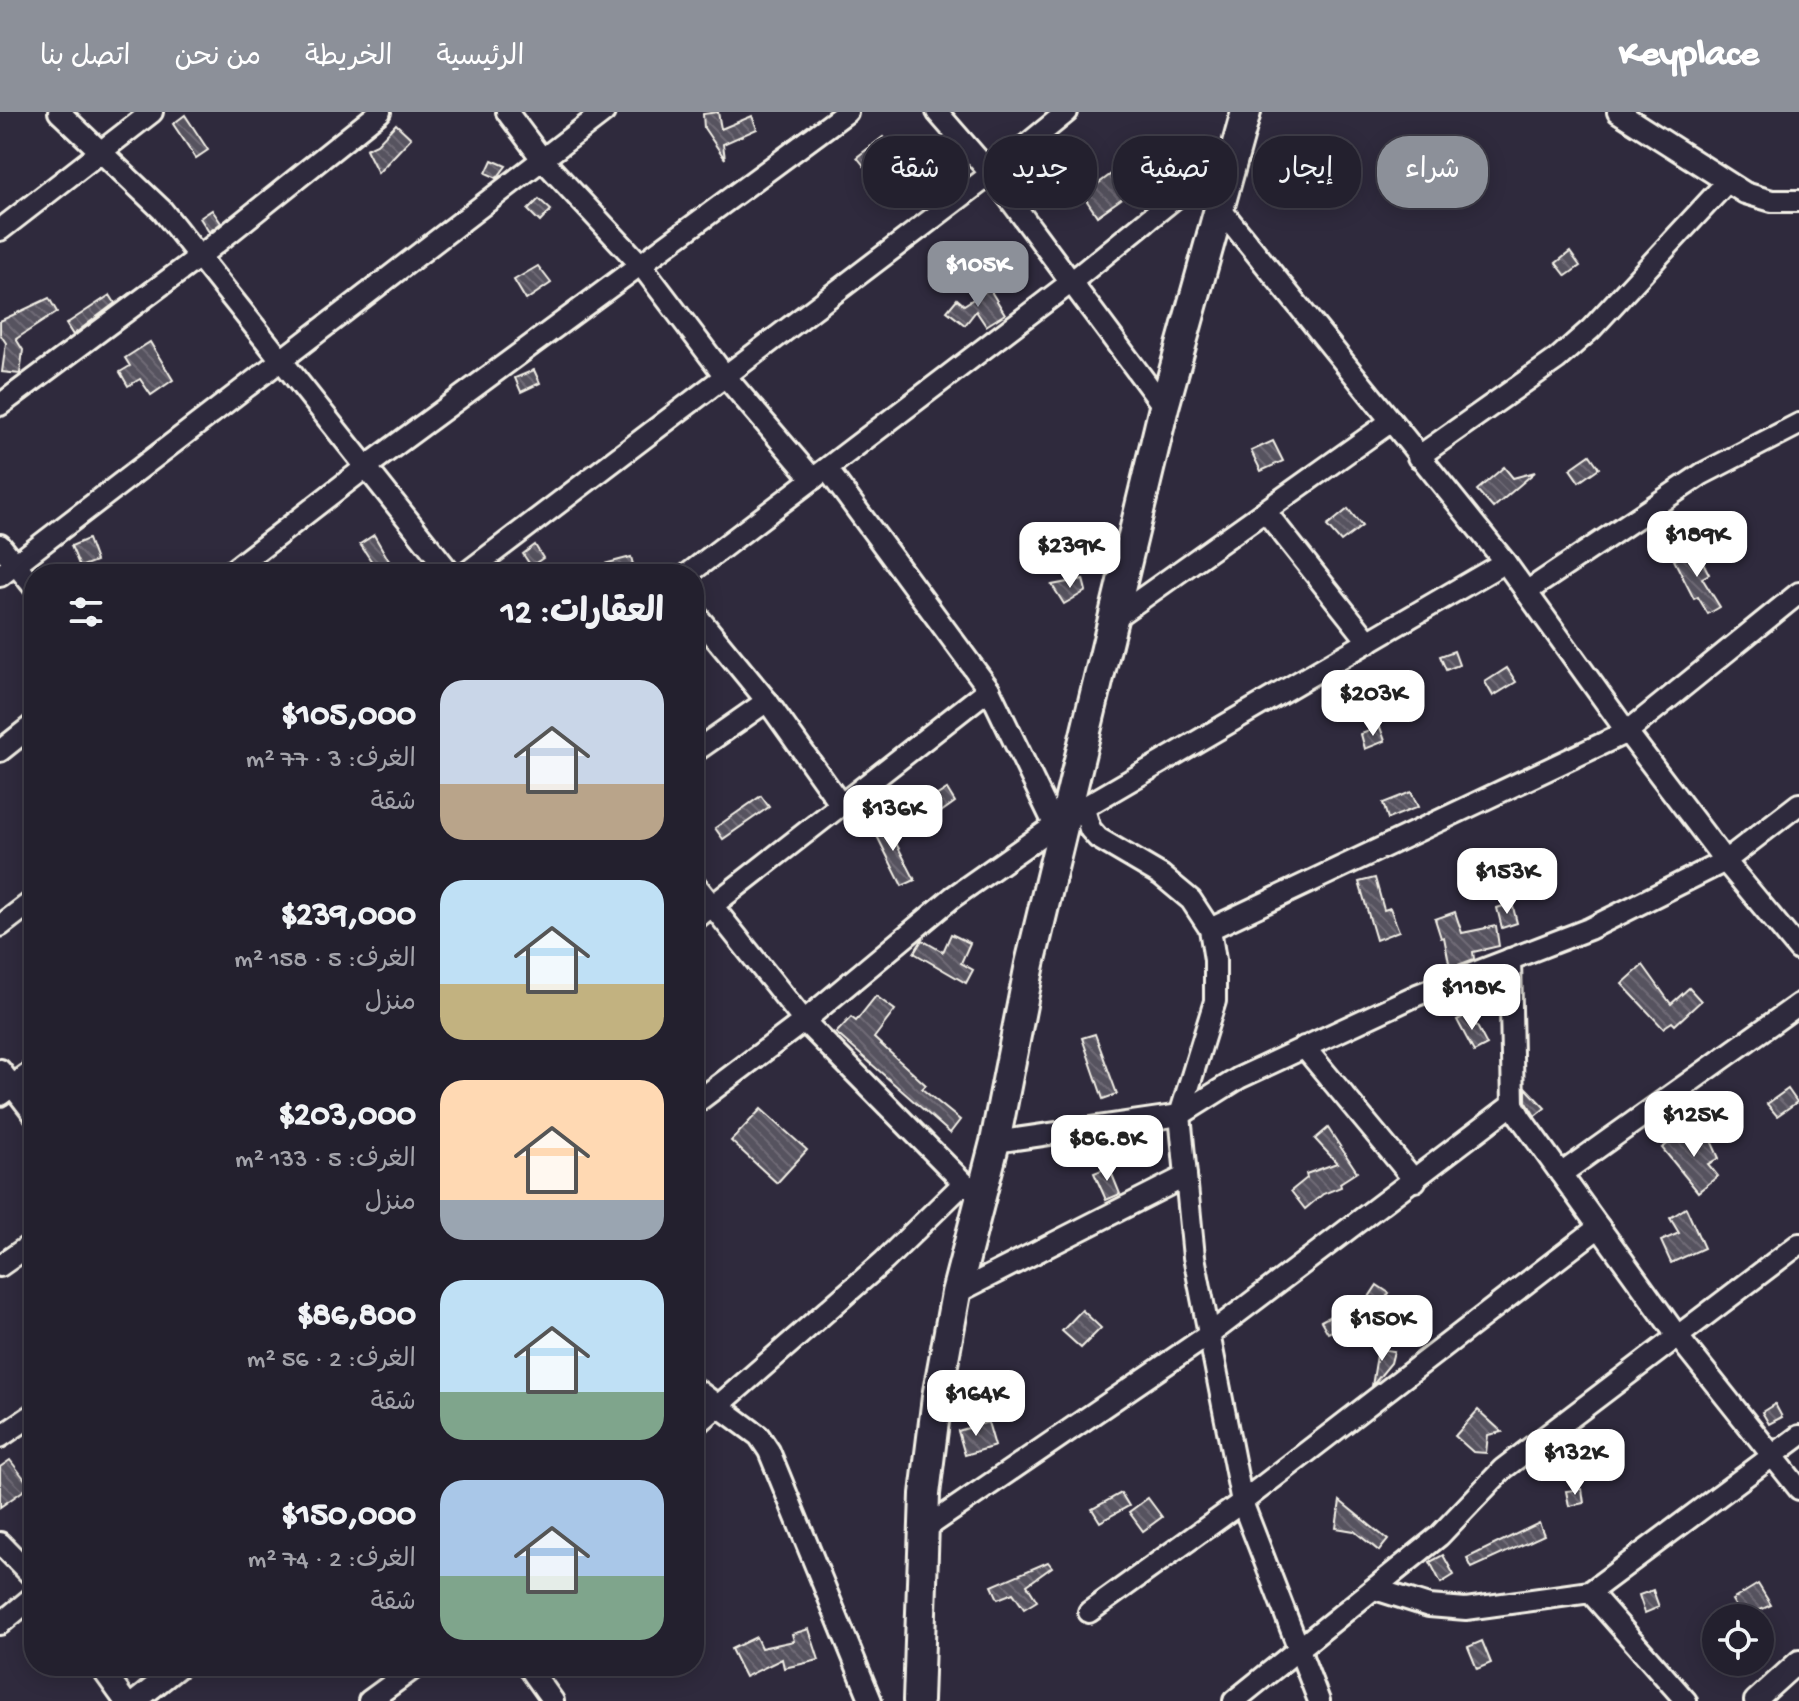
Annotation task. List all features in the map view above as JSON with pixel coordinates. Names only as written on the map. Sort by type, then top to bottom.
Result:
[{"type":"main road","points":[[1237,140],[1246,112]]},
{"type":"main road","points":[[918,1701],[923,1530],[937,1397],[972,1188],[995,1142],[1030,964],[1068,818],[1164,407],[1217,208]]},
{"type":"street","points":[[59,112],[162,210],[443,564]]},
{"type":"street","points":[[0,230],[152,112]]},
{"type":"street","points":[[0,405],[199,257],[380,112]]},
{"type":"street","points":[[507,112],[542,159],[641,265],[725,376],[820,474],[989,689],[1068,818],[1090,829],[1098,838],[1171,884],[1191,900],[1210,929],[1215,960],[1215,1001],[1180,1115],[1194,1257],[1242,1502],[1319,1701]]},
{"type":"street","points":[[0,545],[8,570],[604,112]]},
{"type":"street","points":[[241,564],[366,467],[847,112]]},
{"type":"street","points":[[937,112],[984,166]]},
{"type":"street","points":[[1038,136],[1067,112]]},
{"type":"street","points":[[1618,112],[1726,183],[1772,201],[1799,201]]},
{"type":"street","points":[[478,564],[984,179]]},
{"type":"street","points":[[1418,457],[1557,359],[1580,339],[1726,183]]},
{"type":"street","points":[[1016,208],[1164,407]]},
{"type":"street","points":[[701,564],[1070,283],[1162,208]]},
{"type":"street","points":[[1220,208],[1505,562],[1627,732],[1725,861],[1799,950]]},
{"type":"street","points":[[1113,619],[1390,422]]},
{"type":"street","points":[[1526,592],[1702,474],[1799,424]]},
{"type":"street","points":[[1265,511],[1369,642]]},
{"type":"street","points":[[704,1096],[804,1021],[953,897],[1068,818],[1505,562]]},
{"type":"street","points":[[1210,929],[1627,732],[1799,593]]},
{"type":"street","points":[[704,624],[767,701],[841,805]]},
{"type":"street","points":[[704,912],[989,689]]},
{"type":"street","points":[[704,745],[767,701]]},
{"type":"street","points":[[0,751],[24,732]]},
{"type":"street","points":[[995,1142],[1180,1115],[1239,1078],[1304,1047],[1417,995],[1589,929],[1725,861],[1799,804]]},
{"type":"street","points":[[704,896],[804,1021],[972,1188],[704,1418]]},
{"type":"street","points":[[0,926],[24,908]]},
{"type":"street","points":[[1510,959],[1513,1104],[1678,1337],[1799,1489]]},
{"type":"street","points":[[1561,1174],[1799,1004]]},
{"type":"street","points":[[1304,1047],[1415,1181]]},
{"type":"street","points":[[24,1074],[4,1083],[24,1104]]},
{"type":"street","points":[[923,1530],[1210,1334],[1513,1104]]},
{"type":"street","points":[[956,1293],[1186,1176]]},
{"type":"street","points":[[1089,1612],[1242,1502],[1599,1227]]},
{"type":"street","points":[[1234,1701],[1439,1536],[1503,1469],[1799,1244]]},
{"type":"street","points":[[0,1266],[24,1249]]},
{"type":"street","points":[[704,1394],[759,1436],[769,1451],[871,1701]]},
{"type":"street","points":[[0,1437],[24,1421]]},
{"type":"street","points":[[1375,1589],[1429,1606],[1466,1609],[1590,1592],[1799,1436]]},
{"type":"street","points":[[0,1543],[24,1568]]},
{"type":"street","points":[[1590,1592],[1686,1701]]},
{"type":"street","points":[[0,1624],[24,1604]]},
{"type":"street","points":[[1755,1701],[1799,1661]]},
{"type":"street","points":[[107,1676],[125,1701]]},
{"type":"street","points":[[136,1701],[167,1676]]},
{"type":"street","points":[[369,1701],[403,1676]]},
{"type":"street","points":[[535,1676],[553,1701]]},
{"type":"building","points":[[718,112],[721,129],[752,116],[757,129],[723,144],[725,159],[704,128],[703,114]]},
{"type":"building","points":[[185,115],[208,150],[196,158],[173,124]]},
{"type":"building","points":[[396,124],[411,138],[378,173],[366,149],[377,144]]},
{"type":"building","points":[[492,160],[506,166],[497,178],[486,173]]},
{"type":"building","points":[[1113,173],[1113,205],[1097,216],[1092,208],[1097,208],[1097,185]]},
{"type":"building","points":[[539,199],[551,210],[540,222],[528,210]]},
{"type":"building","points":[[212,210],[221,223],[209,232],[200,218]]},
{"type":"building","points":[[1570,252],[1580,266],[1566,276],[1556,263]]},
{"type":"building","points":[[538,266],[551,283],[526,300],[514,280]]},
{"type":"building","points":[[992,287],[992,293],[1005,314],[986,326],[976,311],[965,325],[947,311],[957,299],[964,305]]},
{"type":"building","points":[[110,295],[115,303],[73,335],[66,324]]},
{"type":"building","points":[[49,298],[57,312],[16,339],[23,350],[20,374],[2,372],[6,343],[0,334],[0,321]]},
{"type":"building","points":[[150,342],[173,380],[151,395],[140,379],[128,386],[120,372],[130,366],[125,358]]},
{"type":"building","points":[[534,370],[540,383],[521,392],[515,378]]},
{"type":"building","points":[[1273,441],[1283,461],[1261,471],[1251,451]]},
{"type":"building","points":[[1590,455],[1599,468],[1579,482],[1570,469]]},
{"type":"building","points":[[1504,467],[1513,478],[1535,472],[1493,508],[1477,490]]},
{"type":"building","points":[[1348,509],[1362,526],[1341,542],[1327,526]]},
{"type":"building","points":[[374,535],[391,564],[373,564],[360,544]]},
{"type":"building","points":[[88,539],[96,561],[79,564],[71,546]]},
{"type":"building","points":[[535,545],[543,558],[530,564],[523,554]]},
{"type":"building","points":[[1696,549],[1709,574],[1702,578],[1720,607],[1708,614],[1698,597],[1694,599],[1674,560]]},
{"type":"building","points":[[631,557],[633,564],[604,564]]},
{"type":"building","points":[[1083,579],[1086,591],[1064,604],[1052,585]]},
{"type":"building","points":[[1454,651],[1459,665],[1446,670],[1440,656]]},
{"type":"building","points":[[1507,668],[1516,682],[1493,696],[1485,682]]},
{"type":"building","points":[[1368,688],[1378,700],[1357,716],[1348,704]]},
{"type":"building","points":[[1380,727],[1385,741],[1365,749],[1361,734]]},
{"type":"building","points":[[947,789],[955,802],[917,829],[902,809],[922,793],[928,801]]},
{"type":"building","points":[[1411,792],[1418,807],[1388,819],[1383,803]]},
{"type":"building","points":[[761,796],[769,807],[723,839],[715,828]]},
{"type":"building","points":[[884,820],[915,880],[902,886],[872,826]]},
{"type":"building","points":[[1375,878],[1384,910],[1390,908],[1399,931],[1376,940],[1359,882]]},
{"type":"building","points":[[1512,903],[1517,923],[1502,928],[1497,908]]},
{"type":"building","points":[[1455,912],[1462,933],[1496,926],[1499,946],[1473,952],[1474,959],[1450,968],[1444,937],[1441,938],[1435,919]]},
{"type":"building","points":[[951,934],[970,943],[961,963],[973,970],[966,983],[914,953],[922,940],[943,952]]},
{"type":"building","points":[[1643,965],[1671,1004],[1689,988],[1701,1001],[1675,1025],[1672,1022],[1663,1028],[1622,984]]},
{"type":"building","points":[[876,996],[895,1010],[874,1038],[926,1085],[922,1089],[960,1120],[950,1133],[836,1033],[851,1017],[856,1021]]},
{"type":"building","points":[[1470,1013],[1487,1045],[1474,1052],[1457,1020]]},
{"type":"building","points":[[1095,1034],[1117,1094],[1103,1099],[1082,1038]]},
{"type":"building","points":[[1526,1088],[1545,1108],[1535,1116],[1526,1101]]},
{"type":"building","points":[[1788,1089],[1797,1102],[1777,1116],[1767,1104]]},
{"type":"building","points":[[761,1109],[807,1150],[777,1183],[731,1141]]},
{"type":"building","points":[[1328,1128],[1357,1172],[1340,1183],[1341,1187],[1323,1194],[1305,1209],[1291,1191],[1307,1178],[1306,1174],[1337,1163],[1315,1139]]},
{"type":"building","points":[[1686,1131],[1694,1141],[1708,1134],[1719,1158],[1708,1164],[1718,1176],[1698,1192],[1662,1148]]},
{"type":"building","points":[[1109,1167],[1120,1194],[1106,1200],[1094,1173]]},
{"type":"building","points":[[1686,1208],[1704,1248],[1671,1263],[1661,1241],[1679,1233],[1670,1218]]},
{"type":"building","points":[[1377,1285],[1389,1293],[1381,1305],[1369,1297]]},
{"type":"building","points":[[1082,1310],[1101,1328],[1081,1348],[1062,1331]]},
{"type":"building","points":[[1334,1314],[1341,1327],[1328,1333],[1321,1321]]},
{"type":"building","points":[[1378,1349],[1394,1351],[1391,1363],[1372,1386]]},
{"type":"building","points":[[1775,1404],[1782,1417],[1769,1424],[1762,1412]]},
{"type":"building","points":[[1478,1410],[1502,1432],[1488,1435],[1486,1453],[1473,1452],[1455,1436]]},
{"type":"building","points":[[988,1422],[995,1446],[965,1455],[958,1431]]},
{"type":"building","points":[[10,1460],[24,1478],[24,1490],[0,1507],[0,1467]]},
{"type":"building","points":[[1582,1489],[1584,1503],[1569,1506],[1566,1491]]},
{"type":"building","points":[[1121,1493],[1129,1506],[1100,1522],[1092,1509]]},
{"type":"building","points":[[1148,1498],[1162,1517],[1143,1531],[1129,1512]]},
{"type":"building","points":[[1340,1501],[1388,1540],[1379,1551],[1354,1531],[1336,1528]]},
{"type":"building","points":[[1539,1523],[1544,1535],[1472,1568],[1467,1558]]},
{"type":"building","points":[[1443,1555],[1454,1575],[1441,1583],[1430,1562]]},
{"type":"building","points":[[1048,1562],[1052,1567],[1027,1585],[1037,1601],[1024,1609],[1013,1593],[998,1599],[992,1586]]},
{"type":"building","points":[[1758,1584],[1770,1604],[1734,1604],[1732,1600]]},
{"type":"building","points":[[1653,1590],[1659,1607],[1645,1613],[1639,1595]]},
{"type":"building","points":[[809,1629],[819,1660],[784,1668],[782,1659],[745,1677],[731,1649],[756,1637],[761,1648],[794,1641],[792,1634]]},
{"type":"building","points":[[1482,1641],[1491,1663],[1477,1669],[1468,1647]]}]
